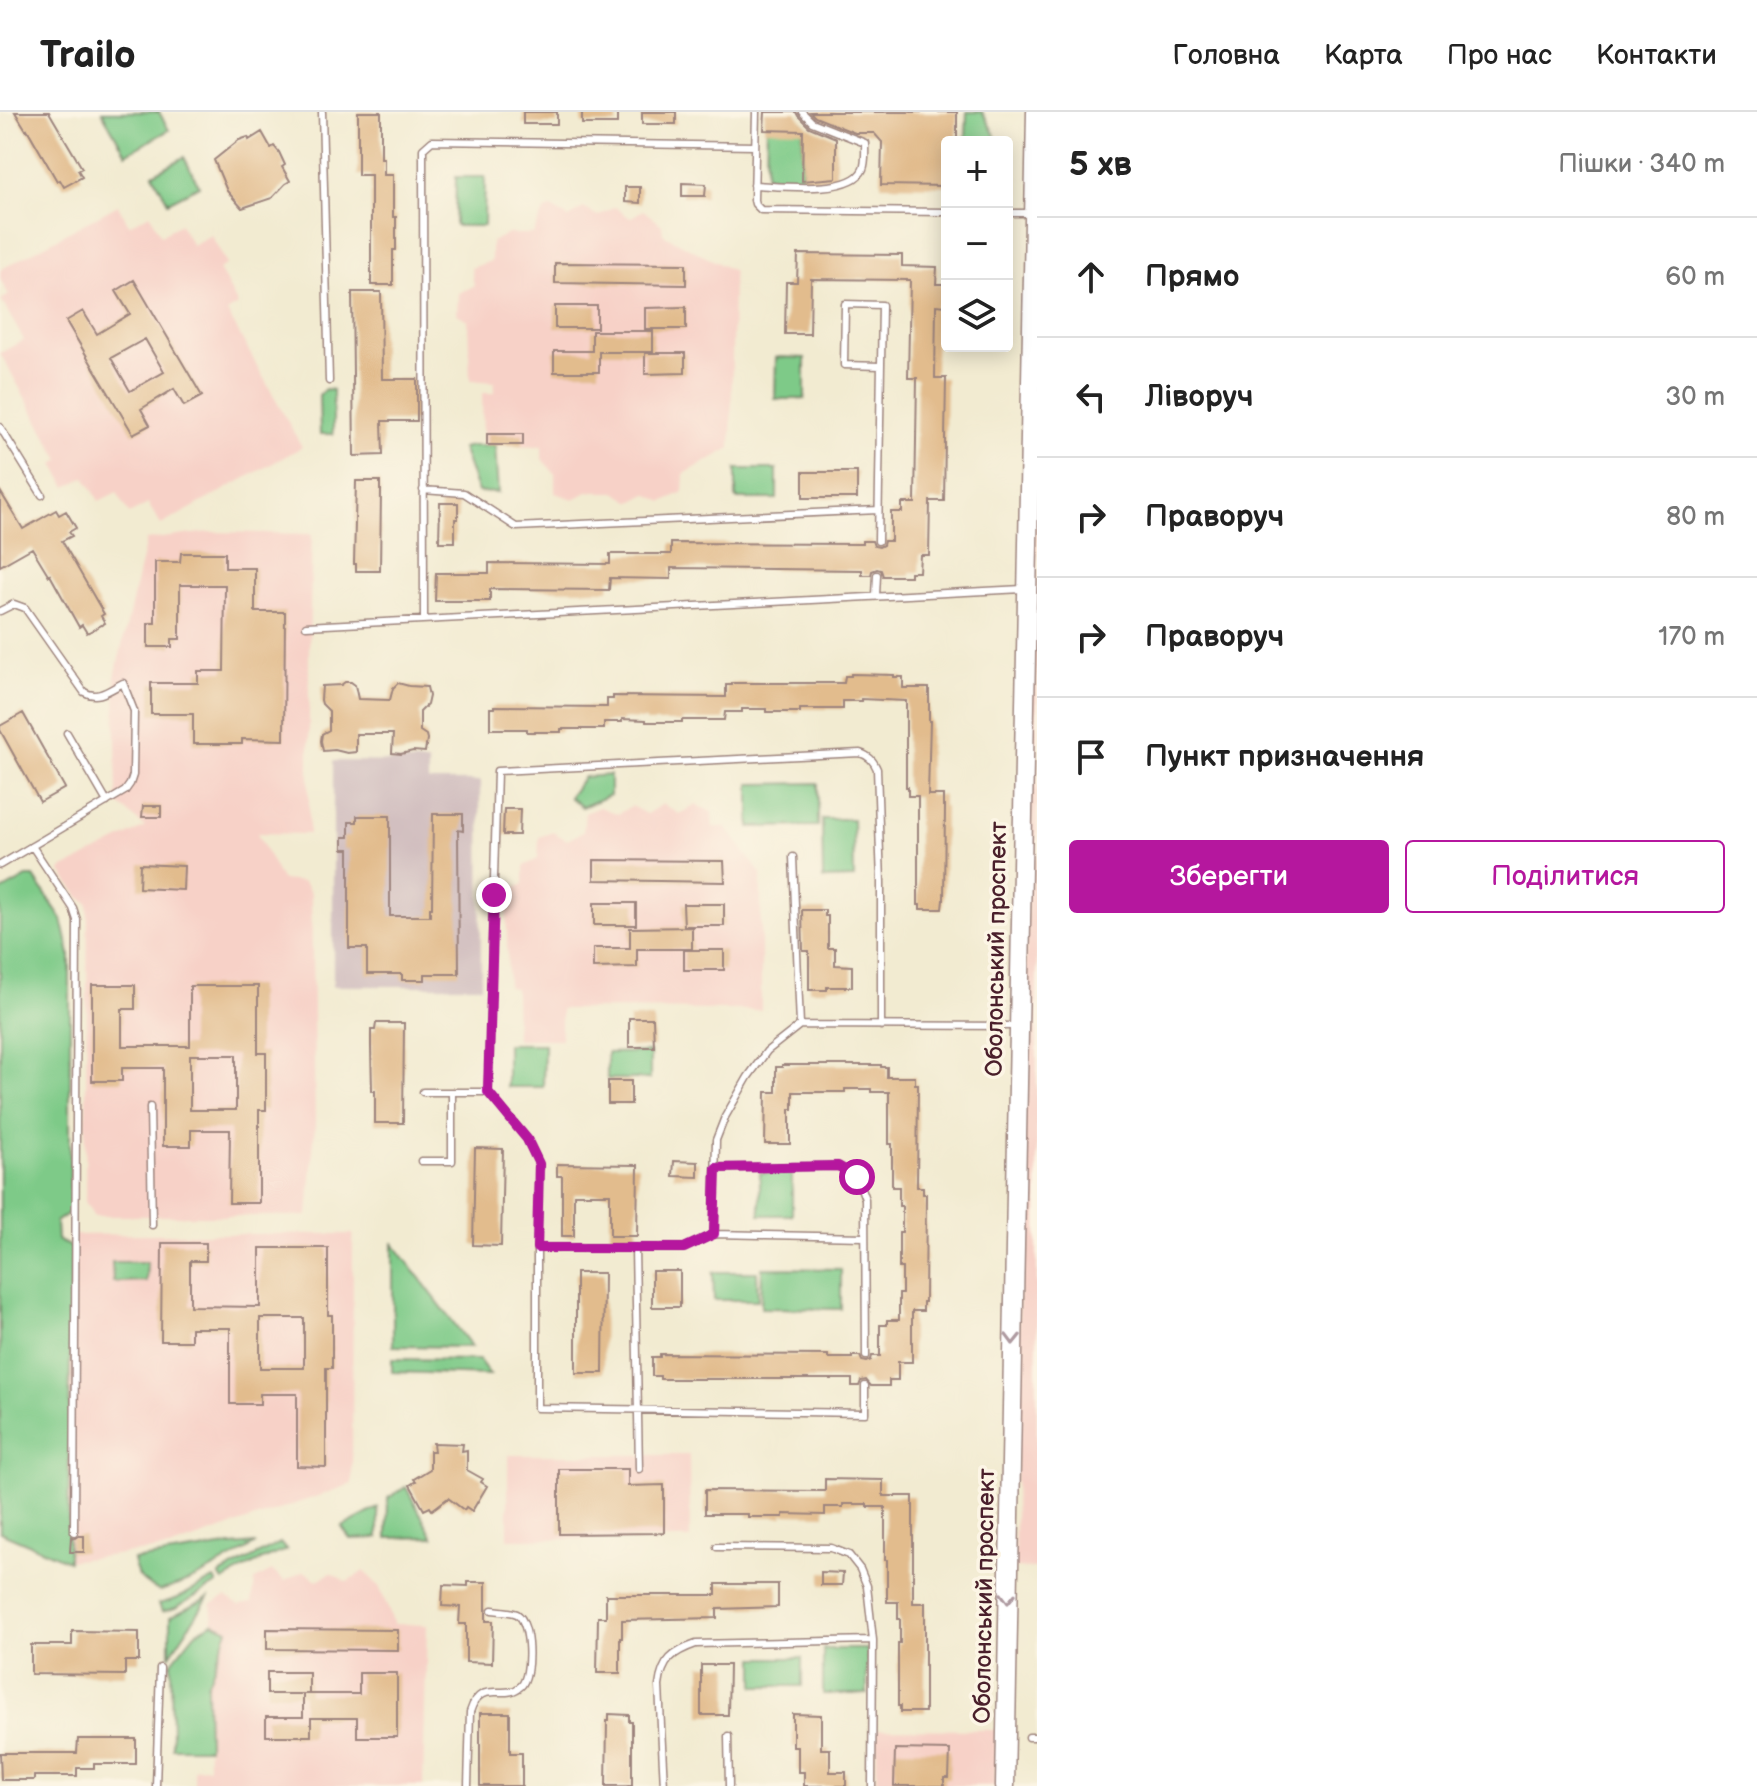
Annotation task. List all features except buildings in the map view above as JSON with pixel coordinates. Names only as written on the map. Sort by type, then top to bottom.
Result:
[{"type":"main road","name":"Оболонський проспект","points":[[1005,1786],[1036,112]]},
{"type":"lane","points":[[322,112],[329,381]]},
{"type":"lane","points":[[756,112],[754,185],[755,204],[761,210],[941,212]]},
{"type":"lane","points":[[754,185],[842,185],[855,180],[864,167],[865,143],[812,122],[802,112]]},
{"type":"lane","points":[[424,620],[423,149],[432,141],[755,146]]},
{"type":"lane","points":[[1013,213],[1034,213]]},
{"type":"lane","points":[[878,541],[878,510],[881,366],[882,305],[845,304],[844,365],[881,366]]},
{"type":"lane","points":[[0,427],[42,495]]},
{"type":"lane","points":[[423,490],[464,493],[516,527],[878,510]]},
{"type":"lane","points":[[876,595],[877,575]]},
{"type":"lane","points":[[306,626],[1026,589]]},
{"type":"lane","points":[[0,611],[14,604],[25,608],[84,692],[100,695],[123,683],[134,711],[133,775],[125,791],[0,865]]},
{"type":"lane","points":[[67,733],[107,802]]},
{"type":"lane","points":[[865,1386],[865,1413],[537,1408],[539,1164],[527,1139],[488,1092],[497,771],[867,755],[877,769],[881,1026]]},
{"type":"lane","points":[[32,846],[73,908],[77,920],[74,1532]]},
{"type":"lane","points":[[793,857],[800,1025]]},
{"type":"lane","points":[[714,1234],[716,1140],[725,1117],[767,1051],[800,1025],[1019,1026]]},
{"type":"lane","points":[[423,1092],[488,1092]]},
{"type":"lane","points":[[421,1161],[452,1161],[452,1092]]},
{"type":"lane","points":[[150,1107],[152,1225]]},
{"type":"lane","points":[[716,1168],[838,1166],[857,1177],[865,1199],[866,1356]]},
{"type":"lane","points":[[537,1248],[684,1248],[714,1234],[865,1237]]},
{"type":"lane","points":[[635,1248],[639,1469]]},
{"type":"lane","points":[[717,1547],[831,1548],[849,1555],[860,1569],[867,1586],[873,1640],[872,1786]]},
{"type":"lane","points":[[468,1786],[470,1712],[473,1703],[487,1691],[519,1688],[527,1676],[528,1635],[523,1620],[517,1614],[492,1610]]},
{"type":"lane","points":[[664,1786],[659,1686],[665,1662],[674,1654],[696,1644],[873,1640]]},
{"type":"lane","points":[[156,1786],[160,1668]]},
{"type":"lane","points":[[728,1736],[729,1786]]},
{"type":"shaded area","points":[[118,205],[129,225],[150,214],[161,235],[180,224],[192,245],[211,235],[227,264],[219,269],[238,305],[227,312],[302,447],[161,525],[148,504],[129,514],[117,492],[99,501],[85,477],[67,487],[54,464],[60,460],[0,353],[24,340],[1,300],[9,295],[0,279],[0,270]]},
{"type":"shaded area","points":[[615,207],[630,218],[643,210],[662,225],[663,234],[733,271],[731,448],[684,474],[683,492],[663,502],[647,494],[632,502],[615,492],[587,492],[574,499],[555,493],[555,474],[542,459],[542,446],[483,445],[482,393],[494,393],[494,382],[470,380],[468,320],[457,314],[458,293],[474,286],[471,268],[491,261],[491,242],[508,234],[533,234],[545,210],[551,208],[569,218],[583,208],[598,216]]},
{"type":"shaded area","points":[[1037,373],[1037,1569],[1014,1568]]},
{"type":"shaded area","points":[[209,532],[312,534],[309,834],[257,833],[281,880],[304,882],[311,894],[315,1124],[308,1216],[94,1216],[85,1202],[88,903],[79,897],[60,870],[145,827],[117,803],[115,677],[146,540]]},
{"type":"shaded area","points":[[333,761],[428,762],[428,781],[480,781],[481,986],[333,986]]},
{"type":"shaded area","points":[[663,804],[679,814],[696,805],[712,812],[713,827],[726,827],[761,874],[761,1010],[561,1009],[561,1039],[516,1039],[515,988],[508,987],[506,892],[524,884],[524,866],[538,859],[539,837],[553,832],[567,840],[583,832],[585,813],[599,807],[618,814],[631,806],[646,814]]},
{"type":"shaded area","points":[[353,1234],[352,1484],[169,1548],[68,1561],[71,1235]]},
{"type":"shaded area","points":[[508,1455],[689,1455],[690,1539],[508,1539]]},
{"type":"shaded area","points":[[272,1571],[285,1581],[304,1571],[317,1580],[331,1573],[347,1582],[364,1571],[379,1586],[394,1624],[427,1625],[423,1786],[194,1786],[194,1768],[208,1767],[207,1685],[228,1631],[213,1623],[211,1604],[226,1597],[239,1605],[252,1603],[255,1580]]},
{"type":"shaded area","points":[[877,1729],[996,1730],[995,1786],[876,1786]]},
{"type":"green space","points":[[102,112],[159,112],[169,130],[126,154]]},
{"type":"green space","points":[[967,112],[982,112],[995,135],[995,136],[966,136]]},
{"type":"green space","points":[[767,122],[803,122],[802,177],[766,176]]},
{"type":"green space","points":[[184,157],[199,186],[168,202],[153,174]]},
{"type":"green space","points":[[456,177],[485,177],[484,226],[455,226]]},
{"type":"green space","points":[[776,357],[805,358],[805,399],[775,399]]},
{"type":"green space","points":[[325,389],[333,390],[333,434],[320,434],[319,395]]},
{"type":"green space","points":[[495,446],[498,493],[478,492],[462,448]]},
{"type":"green space","points":[[736,469],[777,469],[777,499],[736,499]]},
{"type":"green space","points":[[610,775],[610,795],[582,807],[569,797],[584,777]]},
{"type":"green space","points":[[818,783],[818,826],[750,827],[750,784]]},
{"type":"green space","points":[[822,819],[853,819],[854,878],[823,879]]},
{"type":"green space","points":[[27,877],[34,877],[62,919],[70,954],[70,1212],[56,1222],[57,1240],[71,1247],[68,1561],[0,1532],[0,892]]},
{"type":"green space","points":[[507,1044],[544,1044],[543,1087],[507,1087]]},
{"type":"green space","points":[[650,1052],[650,1079],[607,1079],[607,1053]]},
{"type":"green space","points":[[760,1173],[792,1173],[792,1215],[760,1215]]},
{"type":"green space","points":[[393,1243],[472,1347],[393,1346]]},
{"type":"green space","points":[[112,1262],[147,1262],[146,1281],[113,1282]]},
{"type":"green space","points":[[762,1268],[841,1269],[841,1309],[761,1308]]},
{"type":"green space","points":[[713,1272],[757,1272],[758,1300],[714,1300]]},
{"type":"green space","points":[[392,1359],[479,1360],[490,1375],[392,1372]]},
{"type":"green space","points":[[406,1487],[433,1537],[387,1538],[388,1498]]},
{"type":"green space","points":[[378,1508],[378,1538],[350,1539],[342,1527]]},
{"type":"green space","points":[[280,1543],[286,1550],[223,1581],[219,1575]]},
{"type":"green space","points":[[256,1544],[197,1577],[159,1591],[142,1580],[133,1560],[220,1547]]},
{"type":"green space","points":[[214,1579],[217,1584],[162,1612],[159,1604],[176,1599]]},
{"type":"green space","points":[[208,1598],[170,1655],[170,1617]]},
{"type":"green space","points":[[213,1623],[228,1630],[207,1685],[208,1748],[172,1748],[171,1663],[195,1633]]},
{"type":"green space","points":[[823,1649],[867,1649],[867,1694],[823,1694]]},
{"type":"green space","points":[[755,1658],[802,1658],[802,1686],[755,1686]]},
{"type":"route","points":[[494,895],[488,1092],[527,1139],[539,1164],[537,1248],[684,1248],[714,1234],[716,1168],[838,1166],[857,1177]]}]
